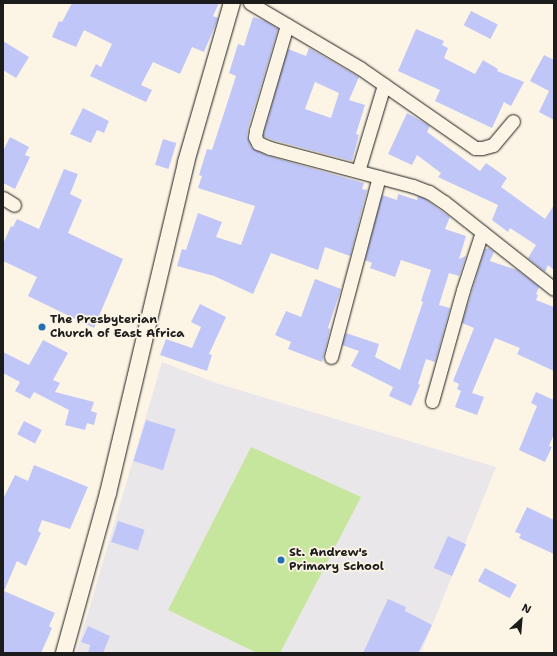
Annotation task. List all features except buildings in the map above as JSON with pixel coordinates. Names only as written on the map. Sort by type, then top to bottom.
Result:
[{"type":"street","points":[[64,653],[108,493],[186,162],[232,3]]},
{"type":"street","points":[[250,3],[384,85],[475,148],[493,145],[513,121]]},
{"type":"street","points":[[287,25],[255,137],[258,143],[270,148],[413,186],[429,192],[444,202],[554,289]]},
{"type":"street","points":[[358,171],[384,85]]},
{"type":"street","points":[[331,357],[379,177]]},
{"type":"street","points":[[3,198],[14,205]]},
{"type":"street","points":[[432,401],[463,290],[482,232]]},
{"type":"shaded area","name":"St. Andrew's Primary School","points":[[162,362],[216,383],[496,467],[421,653],[76,653]]},
{"type":"green space","points":[[251,447],[361,497],[280,653],[257,653],[168,610]]},
{"type":"place","name":"The Presbyterian Church of East Africa","points":[[42,327]]},
{"type":"place","name":"St. Andrew's Primary School","points":[[281,560]]}]
